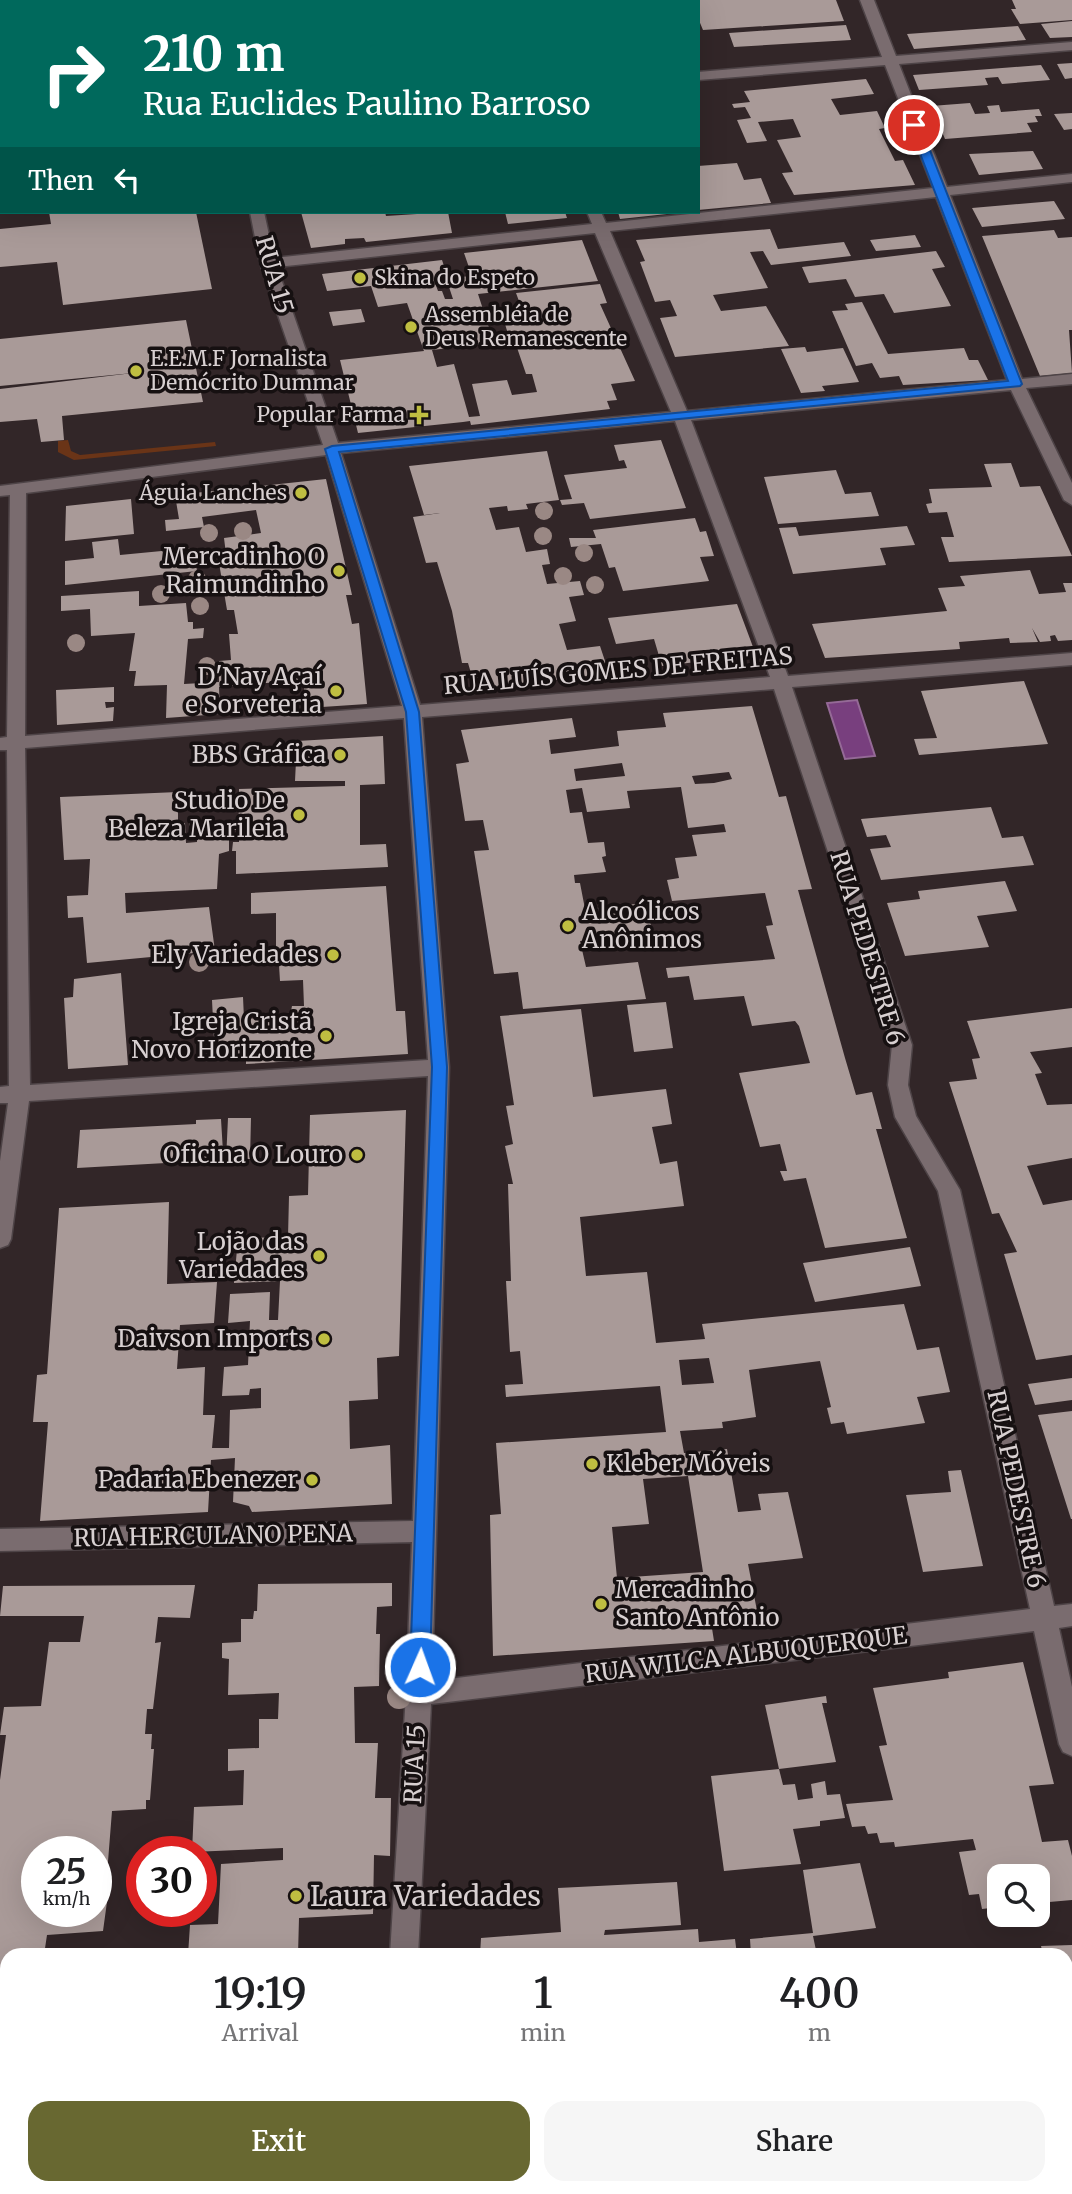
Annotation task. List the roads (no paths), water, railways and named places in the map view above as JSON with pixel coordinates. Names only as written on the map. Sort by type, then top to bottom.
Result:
[{"type":"street","points":[[867,0],[888,60],[1016,384],[1072,500]]},
{"type":"street","points":[[700,76],[1072,46]]},
{"type":"street","points":[[700,211],[1072,178]]},
{"type":"street","name":"RUA 15","points":[[257,214],[268,263],[332,449],[412,712],[439,1067],[419,1694],[404,1948]]},
{"type":"street","points":[[268,263],[597,219],[658,214]]},
{"type":"street","name":"RUA PEDESTRE 6","points":[[597,219],[681,416],[781,682],[902,1045],[898,1085],[906,1116],[950,1189],[1072,1744]]},
{"type":"street","points":[[0,491],[332,449],[1072,379]]},
{"type":"street","points":[[0,1239],[10,1094],[8,743],[18,489]]},
{"type":"street","name":"RUA LUÍS GOMES DE FREITAS","points":[[8,743],[1072,659]]},
{"type":"street","points":[[10,1094],[439,1067]]},
{"type":"street","name":"RUA HERCULANO PENA","points":[[0,1540],[425,1531]]},
{"type":"street","name":"RUA WILCA ALBUQUERQUE","points":[[419,1694],[1072,1615]]},
{"type":"place","name":"Skina do Espeto","points":[[360,278]]},
{"type":"place","name":"Assembléia de Deus Remanescente","points":[[411,327]]},
{"type":"place","name":"E.E.M.F Jornalista Demócrito Dummar","points":[[136,371]]},
{"type":"place","name":"Popular Farma","points":[[419,415]]},
{"type":"place","name":"Águia Lanches","points":[[301,493]]},
{"type":"place","name":"Mercadinho O Raimundinho","points":[[339,571]]},
{"type":"place","name":"D'Nay Açaí e Sorveteria","points":[[336,691]]},
{"type":"place","name":"BBS Gráfica","points":[[340,755]]},
{"type":"place","name":"Studio De Beleza Marileia","points":[[299,815]]},
{"type":"place","name":"Alcoólicos Anônimos","points":[[568,926]]},
{"type":"place","name":"Ely Variedades","points":[[333,955]]},
{"type":"place","name":"Igreja Cristã Novo Horizonte","points":[[326,1036]]},
{"type":"place","name":"Oficina O Louro","points":[[357,1155]]},
{"type":"place","name":"Lojão das Variedades","points":[[319,1256]]},
{"type":"place","name":"Daivson Imports","points":[[324,1339]]},
{"type":"place","name":"Kleber Móveis","points":[[592,1464]]},
{"type":"place","name":"Padaria Ebenezer","points":[[312,1480]]},
{"type":"place","name":"Mercadinho Santo Antônio","points":[[601,1604]]},
{"type":"place","name":"Laura Variedades","points":[[296,1896]]}]
